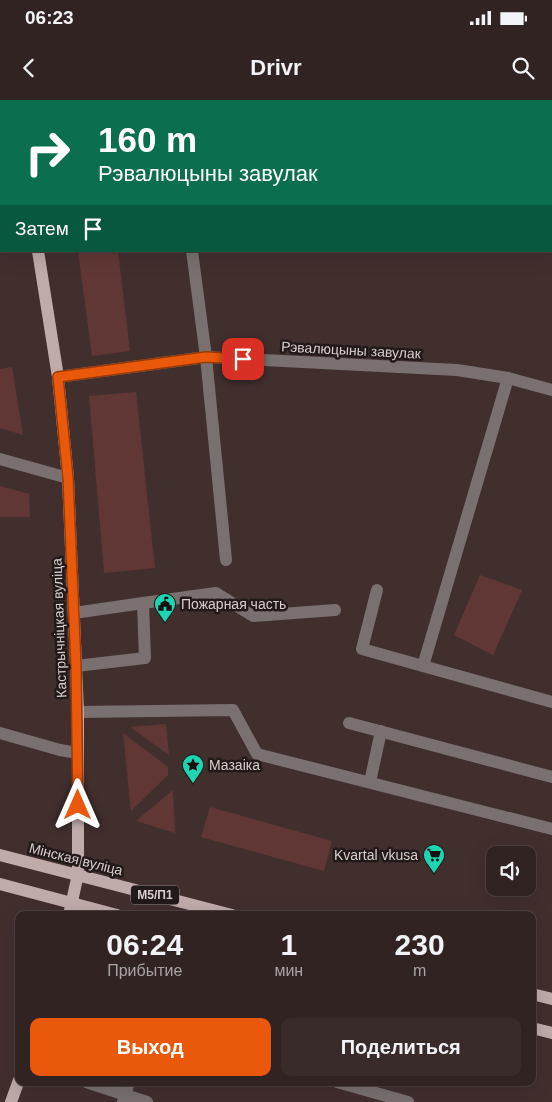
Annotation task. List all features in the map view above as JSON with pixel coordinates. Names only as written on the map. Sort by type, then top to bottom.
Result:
[{"type":"main road","name":"Кастрычніцкая вуліца","points":[[38,252],[58,377],[68,478],[78,712],[78,874],[71,909]]},
{"type":"main road","name":"Мінская вуліца","points":[[0,855],[217,911]]},
{"type":"main road","name":"М5/П1","points":[[0,884],[71,909],[86,911]]},
{"type":"main road","points":[[536,995],[552,999]]},
{"type":"main road","points":[[536,1029],[552,1033]]},
{"type":"main road","points":[[11,1102],[17,1086]]},
{"type":"street","points":[[192,252],[206,357],[226,560]]},
{"type":"street","name":"Рэвалюцыны завулак","points":[[58,377],[206,357],[457,370],[508,378],[552,390]]},
{"type":"street","points":[[423,666],[508,378]]},
{"type":"street","points":[[0,459],[68,478]]},
{"type":"street","points":[[378,590],[362,648],[552,702]]},
{"type":"street","points":[[74,613],[216,593],[253,616],[334,610]]},
{"type":"street","points":[[76,666],[145,658],[143,603]]},
{"type":"street","points":[[78,712],[233,710],[257,754],[552,829]]},
{"type":"street","points":[[349,723],[552,777]]},
{"type":"street","points":[[370,782],[381,731]]},
{"type":"street","points":[[0,733],[60,750],[78,753]]},
{"type":"street","points":[[101,1086],[126,1093],[147,1102]]},
{"type":"street","points":[[351,1086],[408,1102]]},
{"type":"shaded area","points":[[78,252],[118,252],[130,351],[92,356]]},
{"type":"shaded area","points":[[12,367],[23,435],[0,428],[0,369]]},
{"type":"shaded area","points":[[136,392],[155,568],[104,573],[89,396]]},
{"type":"shaded area","points":[[0,486],[29,494],[30,517],[0,517]]},
{"type":"shaded area","points":[[480,575],[522,590],[493,655],[454,635]]},
{"type":"shaded area","points":[[166,724],[169,755],[130,727]]},
{"type":"shaded area","points":[[123,733],[168,767],[168,775],[131,811]]},
{"type":"shaded area","points":[[173,790],[175,833],[136,821]]},
{"type":"shaded area","points":[[210,807],[332,841],[324,871],[201,837]]},
{"type":"place","name":"Пожарная часть","points":[[165,623]]},
{"type":"place","name":"Мазаіка","points":[[193,784]]},
{"type":"place","name":"Kvartal vkusa","points":[[434,874]]},
{"type":"route","points":[[78,805],[78,712],[68,478],[58,377],[206,357],[243,359]]}]
